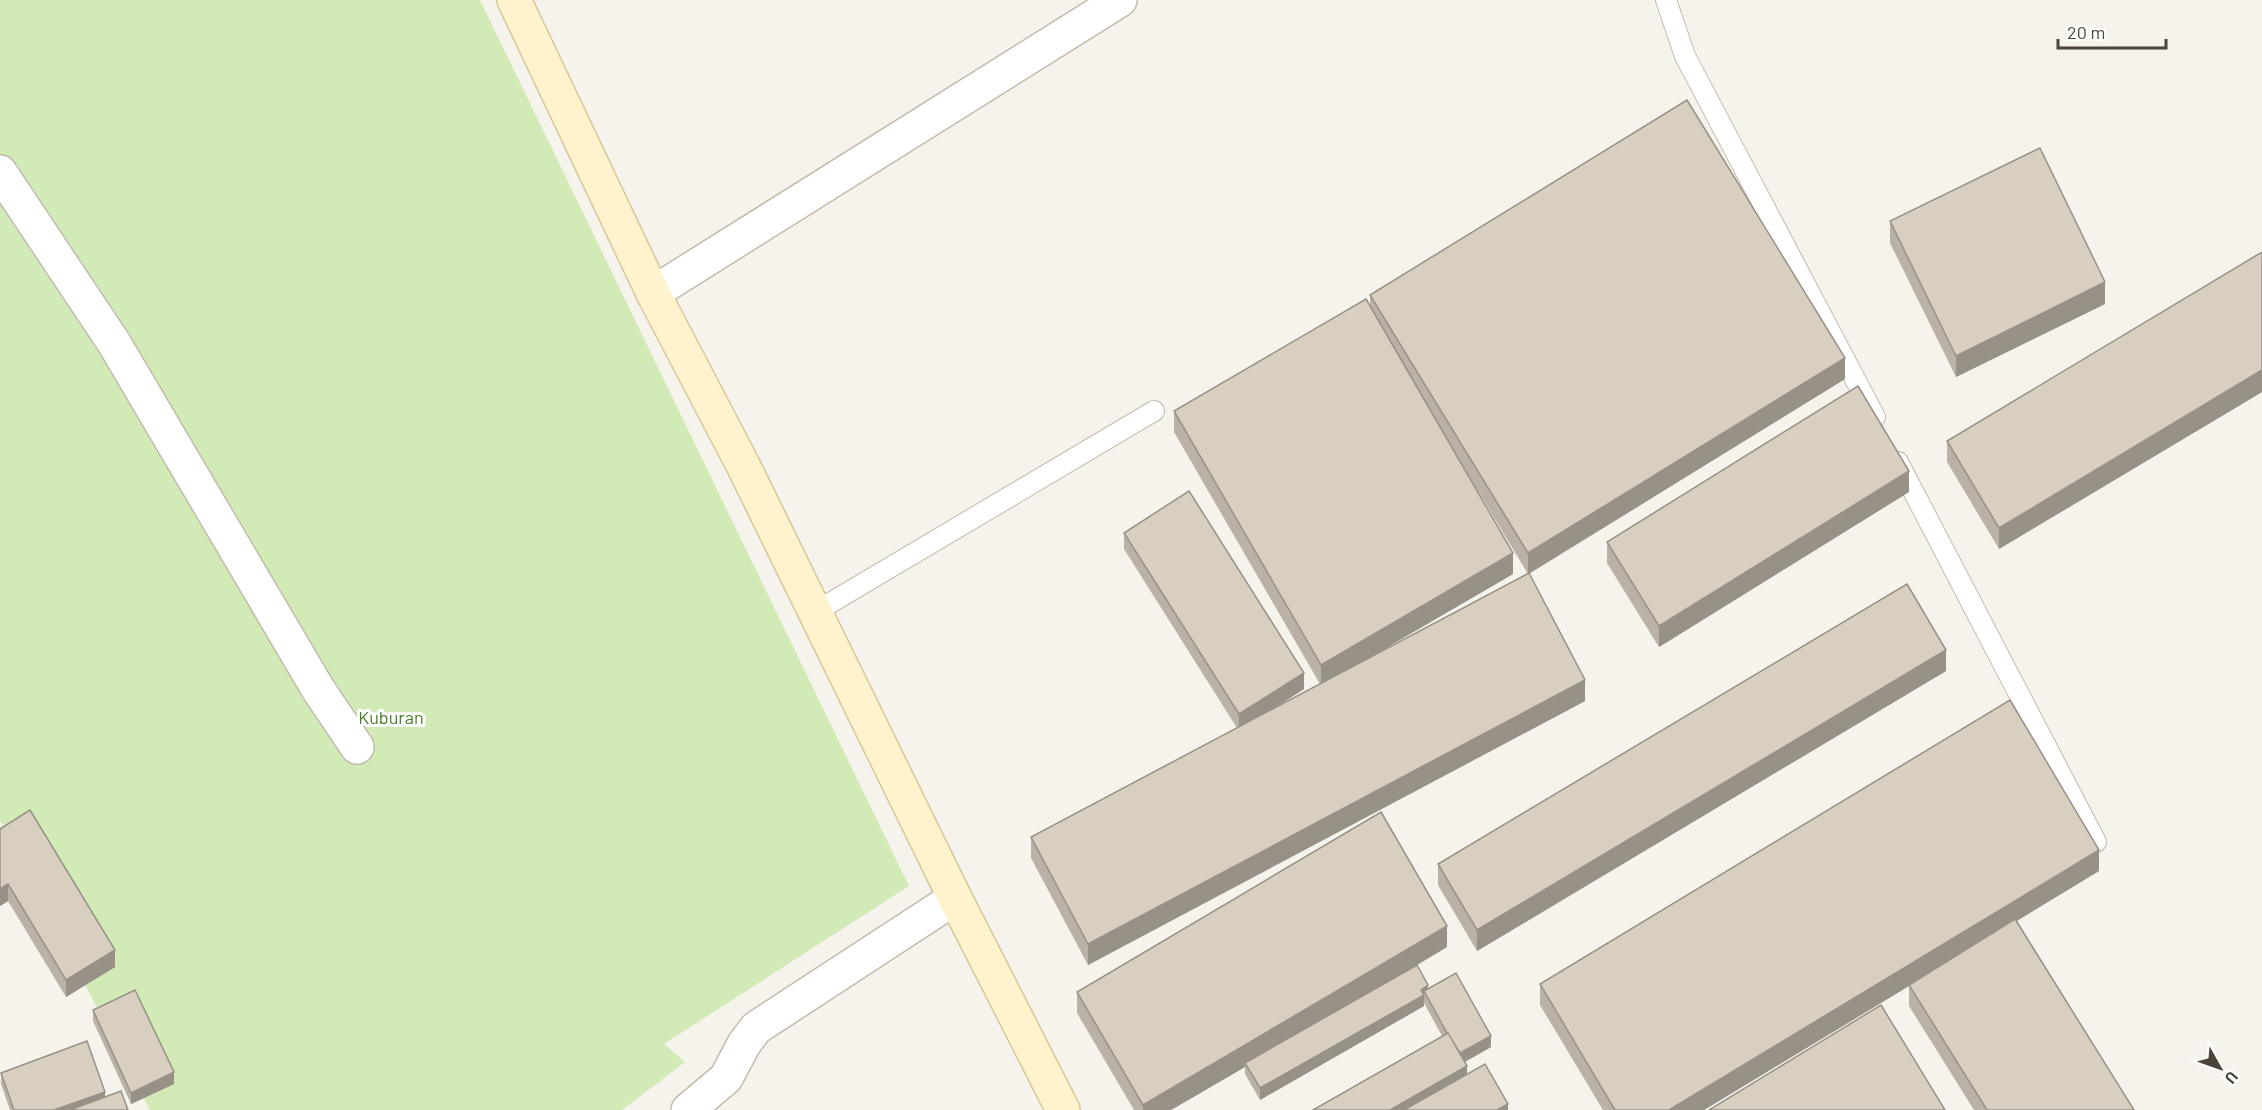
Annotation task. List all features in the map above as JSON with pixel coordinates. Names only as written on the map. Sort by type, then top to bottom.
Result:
[{"type":"main road","points":[[514,0],[653,293],[744,466],[955,898],[1063,1110]]},
{"type":"street","points":[[653,293],[1120,0]]},
{"type":"street","points":[[0,172],[114,343],[318,689],[357,747]]},
{"type":"street","points":[[688,1110],[726,1078],[744,1044],[756,1028],[955,898]]},
{"type":"lane","points":[[1666,0],[1685,56],[2096,842]]},
{"type":"lane","points":[[815,612],[1154,411]]},
{"type":"green space","name":"Kuburan","points":[[0,0],[480,0],[909,886],[664,1044],[685,1062],[622,1110],[150,1110],[0,820]]},
{"type":"building","points":[[1687,100],[1845,358],[1528,553],[1370,295]]},
{"type":"building","points":[[2040,148],[2105,282],[1956,356],[1890,221]]},
{"type":"building","points":[[2262,252],[2262,370],[1999,528],[1947,441]]},
{"type":"building","points":[[1366,299],[1513,553],[1321,665],[1174,411]]},
{"type":"building","points":[[1858,386],[1909,471],[1659,626],[1607,542]]},
{"type":"building","points":[[1189,491],[1304,673],[1239,714],[1124,533]]},
{"type":"building","points":[[1529,573],[1585,680],[1088,944],[1031,837]]},
{"type":"building","points":[[1907,584],[1946,650],[1477,930],[1438,864]]},
{"type":"building","points":[[2010,700],[2099,850],[1669,1110],[1615,1110],[1540,984]]},
{"type":"building","points":[[30,810],[115,950],[66,980],[8,884],[0,889],[0,829]]},
{"type":"building","points":[[1381,812],[1447,926],[1143,1105],[1077,992]]},
{"type":"building","points":[[2015,919],[2134,1110],[1987,1110],[1909,985]]},
{"type":"building","points":[[1417,965],[1428,985],[1421,990],[1424,995],[1260,1088],[1245,1063]]},
{"type":"building","points":[[1456,973],[1491,1036],[1460,1053],[1424,991]]},
{"type":"building","points":[[135,990],[174,1072],[131,1093],[93,1010]]},
{"type":"building","points":[[1881,1005],[1945,1110],[1709,1110]]},
{"type":"building","points":[[1448,1033],[1467,1066],[1390,1110],[1313,1110]]},
{"type":"building","points":[[87,1041],[105,1092],[54,1110],[14,1110],[1,1073]]},
{"type":"building","points":[[1485,1064],[1508,1104],[1497,1110],[1404,1110]]},
{"type":"building","points":[[121,1091],[128,1110],[70,1110]]}]
